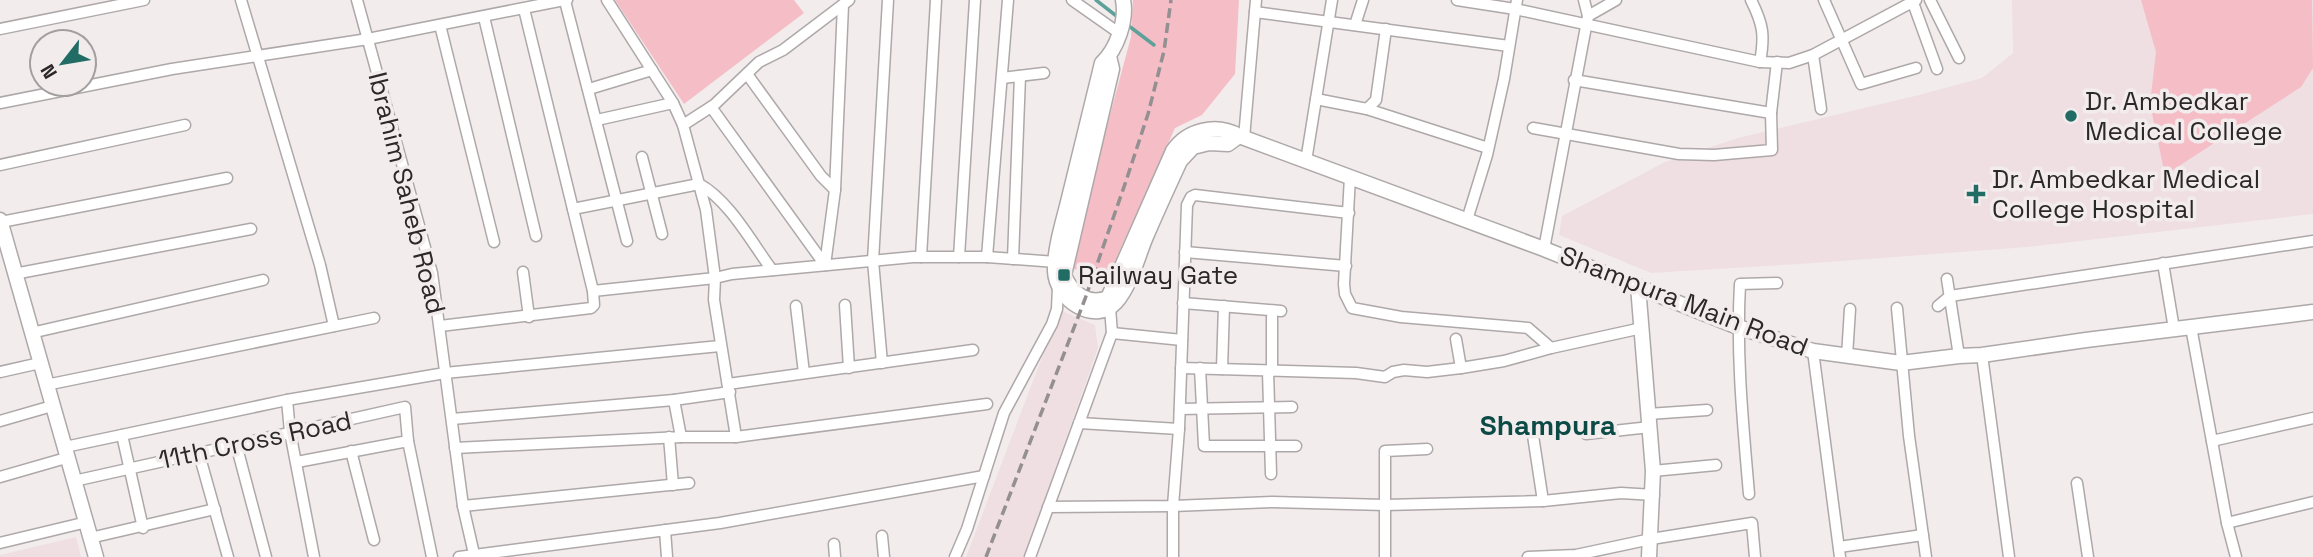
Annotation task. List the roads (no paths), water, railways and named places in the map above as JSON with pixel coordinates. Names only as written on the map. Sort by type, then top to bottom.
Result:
[{"type":"street","points":[[0,29],[144,0]]},
{"type":"street","points":[[241,0],[320,265],[334,326]]},
{"type":"street","name":"Ibrahim Saheb Road","points":[[357,0],[432,273],[463,506],[474,554]]},
{"type":"street","points":[[0,103],[172,69],[368,39],[565,0],[627,241]]},
{"type":"street","points":[[607,0],[673,103],[683,125],[706,210],[720,346],[736,437]]},
{"type":"street","points":[[883,363],[873,261],[888,0]]},
{"type":"street","points":[[921,257],[936,0]]},
{"type":"street","points":[[959,257],[975,0]]},
{"type":"street","points":[[987,257],[1008,0]]},
{"type":"street","points":[[1072,0],[1120,30]]},
{"type":"street","points":[[1058,287],[1068,300],[1082,308],[1098,312],[1110,308],[1118,300],[1129,279],[1180,161],[1193,147],[1209,143],[1228,144],[1241,137],[1255,0]]},
{"type":"street","points":[[1306,161],[1332,0]]},
{"type":"street","points":[[1355,25],[1363,0]]},
{"type":"street","points":[[1457,0],[1516,4],[1760,62],[1789,63],[1813,55],[1913,1],[1937,69]]},
{"type":"street","points":[[1544,249],[1587,20],[1584,0]]},
{"type":"street","points":[[1587,20],[1616,0]]},
{"type":"street","points":[[1751,0],[1760,19],[1764,39],[1760,62]]},
{"type":"street","points":[[1824,0],[1861,84],[1916,68]]},
{"type":"street","points":[[1889,0],[1895,11]]},
{"type":"street","points":[[1930,0],[1959,58]]},
{"type":"street","points":[[825,265],[835,190],[846,2]]},
{"type":"street","points":[[683,125],[711,107],[759,62],[783,50],[846,2]]},
{"type":"street","points":[[1467,220],[1488,148],[1510,46],[1516,4]]},
{"type":"street","name":"Shampura Main Road","points":[[1058,287],[1055,271],[1062,228],[1102,63],[1109,56],[1120,30],[1124,5]]},
{"type":"street","points":[[440,326],[529,317],[591,308],[594,304],[593,290],[524,9]]},
{"type":"street","points":[[1255,12],[1510,46]]},
{"type":"street","points":[[484,17],[536,236]]},
{"type":"street","points":[[440,25],[494,242]]},
{"type":"street","points":[[1367,108],[1376,100],[1386,29]]},
{"type":"street","points":[[1813,55],[1821,108]]},
{"type":"street","name":"Shampura Main Road","points":[[1109,56],[1112,69],[1064,275],[1069,286],[1085,299],[1099,301],[1108,298],[1173,151],[1181,139],[1201,130],[1231,132],[1544,249],[1738,327],[1813,351],[1901,363],[2313,312]]},
{"type":"street","points":[[1533,128],[1679,154],[1714,155],[1772,150],[1771,113],[1777,62]]},
{"type":"street","points":[[589,89],[652,70]]},
{"type":"street","points":[[1002,78],[1044,73]]},
{"type":"street","points":[[747,74],[821,176],[835,190]]},
{"type":"street","points":[[1013,259],[1020,76]]},
{"type":"street","points":[[1574,80],[1771,113]]},
{"type":"street","points":[[1316,99],[1367,108],[1488,148]]},
{"type":"street","points":[[597,120],[673,103]]},
{"type":"street","points":[[711,107],[825,265]]},
{"type":"street","points":[[0,165],[185,125]]},
{"type":"street","points":[[642,157],[662,234]]},
{"type":"street","points":[[1350,177],[1345,294],[1348,302],[1357,310],[1401,317],[1528,328],[1551,348]]},
{"type":"street","points":[[96,557],[2,240],[0,221],[227,178]]},
{"type":"street","points":[[573,209],[699,184],[720,200],[772,270]]},
{"type":"street","points":[[1173,557],[1187,205],[1191,197],[1195,195],[1349,213]]},
{"type":"street","points":[[14,274],[251,229]]},
{"type":"street","points":[[1938,306],[1950,296],[2313,241]]},
{"type":"street","points":[[1185,252],[1346,266]]},
{"type":"street","points":[[593,290],[921,257],[987,257],[1056,262]]},
{"type":"street","points":[[2163,263],[2174,329]]},
{"type":"street","points":[[523,272],[529,317]]},
{"type":"street","points":[[1947,279],[1959,356]]},
{"type":"street","points":[[31,333],[263,280]]},
{"type":"street","points":[[1749,494],[1739,378],[1740,284],[1777,283]]},
{"type":"street","points":[[1638,286],[1654,495],[1649,557]]},
{"type":"street","points":[[956,557],[1004,413],[1052,324],[1057,309],[1058,287]]},
{"type":"street","points":[[1184,303],[1277,314],[1270,371],[1271,474]]},
{"type":"street","points":[[845,305],[849,368]]},
{"type":"street","points":[[796,306],[804,373]]},
{"type":"street","points":[[1222,369],[1224,306]]},
{"type":"street","points":[[1030,557],[1112,333],[1110,308]]},
{"type":"street","points":[[1897,308],[1901,363],[1926,557]]},
{"type":"street","points":[[1847,356],[1850,309]]},
{"type":"street","points":[[46,386],[374,318]]},
{"type":"street","points":[[2190,327],[2227,523],[2236,557]]},
{"type":"street","points":[[1181,368],[1356,373],[1385,377],[1404,370],[1427,372],[1504,360],[1642,328]]},
{"type":"street","points":[[1112,333],[1182,340]]},
{"type":"street","points":[[1456,339],[1461,368]]},
{"type":"street","points":[[0,477],[122,435],[287,400],[445,373],[720,346]]},
{"type":"street","points":[[452,419],[674,401],[804,373],[973,350]]},
{"type":"street","points":[[1813,351],[1840,552],[1923,536]]},
{"type":"street","points":[[1982,355],[2009,557]]},
{"type":"street","points":[[0,372],[40,363]]},
{"type":"street","points":[[1200,368],[1204,452],[1270,445],[1296,446]]},
{"type":"street","points":[[287,400],[290,432],[314,557]]},
{"type":"street","points":[[673,485],[674,401]]},
{"type":"street","points":[[456,448],[675,437],[736,437],[987,404]]},
{"type":"street","points":[[0,421],[52,406]]},
{"type":"street","name":"11th Cross Road","points":[[74,481],[405,407],[408,441]]},
{"type":"street","points":[[1180,409],[1292,407]]},
{"type":"street","points":[[1586,434],[1707,410]]},
{"type":"street","points":[[2212,441],[2313,418]]},
{"type":"street","points":[[1079,423],[1179,429]]},
{"type":"street","points":[[1532,429],[1543,501]]},
{"type":"street","points":[[122,435],[142,528]]},
{"type":"street","points":[[297,462],[408,441],[432,557]]},
{"type":"street","points":[[236,444],[266,557]]},
{"type":"street","points":[[1385,557],[1385,451],[1427,449]]},
{"type":"street","points":[[351,451],[374,540]]},
{"type":"street","points":[[199,454],[229,557]]},
{"type":"street","points":[[1653,471],[1717,464]]},
{"type":"street","points":[[459,557],[720,523],[984,476]]},
{"type":"street","points":[[463,506],[688,483]]},
{"type":"street","points":[[2077,483],[2088,557]]},
{"type":"street","points":[[1048,507],[1272,502],[1385,505],[1543,501],[1621,493],[1654,495]]},
{"type":"street","points":[[2227,523],[2313,502]]},
{"type":"street","points":[[90,538],[215,509]]},
{"type":"street","points":[[0,542],[87,522]]},
{"type":"street","points":[[1528,557],[1576,555],[1651,539],[1752,523],[1755,557]]},
{"type":"street","points":[[664,530],[667,557]]},
{"type":"street","points":[[882,536],[884,557]]},
{"type":"street","points":[[834,544],[835,557]]},
{"type":"waterway","points":[[1096,0],[1119,18]]},
{"type":"waterway","points":[[1125,23],[1154,45]]},
{"type":"railway","points":[[986,557],[1085,299],[1125,184],[1148,114],[1164,51],[1171,0]]},
{"type":"place","name":"Dr. Ambedkar Medical College","points":[[2071,116]]},
{"type":"place","name":"Dr. Ambedkar Medical College Hospital","points":[[1976,194]]},
{"type":"place","name":"Railway Gate","points":[[1064,275]]},
{"type":"district","name":"Shampura","points":[[1548,425]]}]
